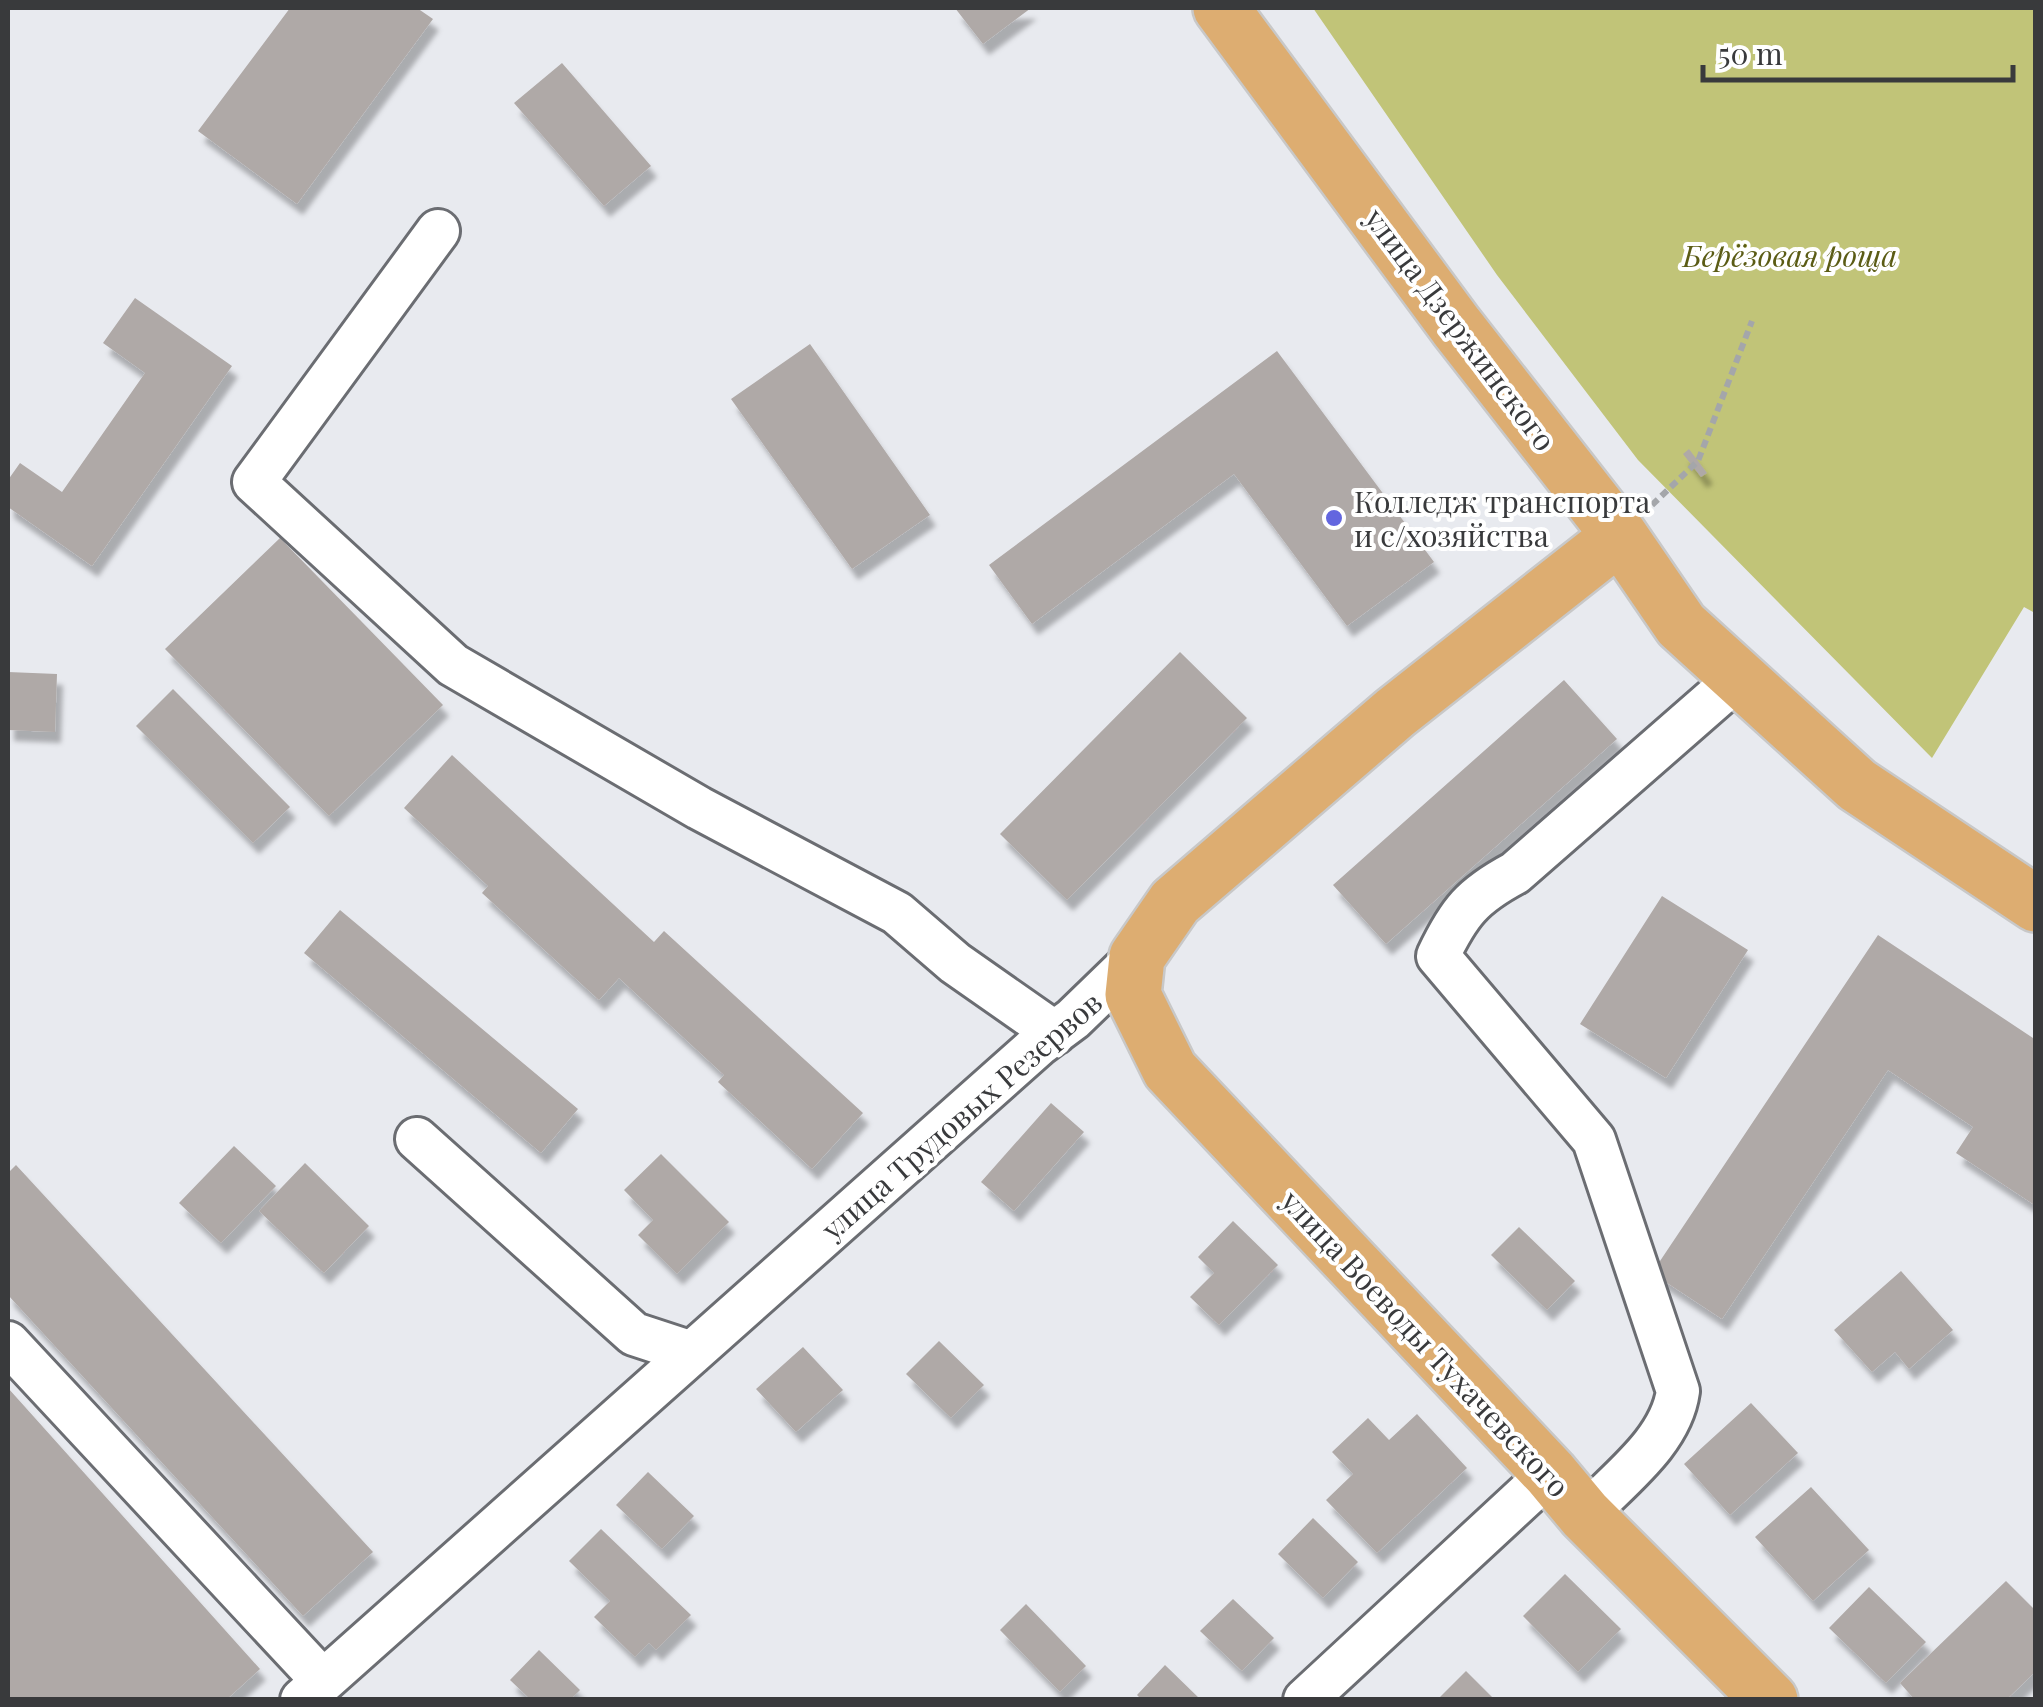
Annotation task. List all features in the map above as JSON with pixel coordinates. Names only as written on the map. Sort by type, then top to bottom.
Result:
[{"type":"main road","name":"улица Дзержинского","points":[[1220,8],[1456,326],[1620,536],[1681,625],[1857,785],[2036,904]]},
{"type":"main road","name":"улица Трудовых Резервов","points":[[1137,957],[1175,902],[1395,713],[1620,536]]},
{"type":"main road","name":"улица Воеводы Тухачевского","points":[[1137,957],[1133,995],[1170,1070],[1550,1472],[1585,1515],[1770,1700]]},
{"type":"street","points":[[438,231],[254,482],[453,665],[699,808],[898,913],[954,963],[1055,1033]]},
{"type":"street","points":[[1585,1515],[1662,1435],[1675,1410],[1678,1390],[1594,1140],[1438,956],[1458,916],[1481,891],[1515,873],[1738,678]]},
{"type":"street","name":"улица Трудовых Резервов","points":[[312,1690],[1073,1020],[1137,957]]},
{"type":"street","points":[[417,1138],[634,1334],[692,1353]]},
{"type":"street","points":[[8,1343],[312,1690]]},
{"type":"street","points":[[1305,1700],[1550,1472]]},
{"type":"path","points":[[1692,466],[1698,461],[1752,321]]},
{"type":"green space","name":"Берёзовая роща","points":[[1313,8],[2035,8],[2035,613],[2024,607],[1932,758],[1638,460],[1497,275]]},
{"type":"building","points":[[290,8],[417,8],[433,19],[297,204],[198,131]]},
{"type":"building","points":[[955,8],[1031,8],[983,44]]},
{"type":"building","points":[[562,63],[651,166],[604,206],[514,103]]},
{"type":"building","points":[[135,298],[232,366],[92,566],[8,507],[8,480],[20,463],[62,492],[145,373],[103,343]]},
{"type":"building","points":[[810,344],[930,515],[852,569],[731,399]]},
{"type":"building","name":"Колледж транспорта и с/хозяйства","points":[[1277,351],[1434,562],[1347,626],[1234,474],[1032,624],[989,565]]},
{"type":"building","points":[[1689,449],[1707,473],[1701,477],[1683,454]]},
{"type":"building","points":[[280,538],[443,705],[329,816],[165,649]]},
{"type":"building","points":[[1180,652],[1247,718],[1067,900],[1000,834]]},
{"type":"building","points":[[8,672],[57,674],[55,732],[8,730]]},
{"type":"building","points":[[1564,680],[1617,739],[1386,944],[1333,885]]},
{"type":"building","points":[[173,689],[290,807],[253,843],[136,726]]},
{"type":"building","points":[[452,755],[654,942],[664,931],[863,1113],[812,1169],[718,1082],[724,1075],[619,978],[599,1000],[482,893],[488,886],[404,808]]},
{"type":"building","points":[[1662,896],[1748,950],[1666,1078],[1580,1024]]},
{"type":"building","points":[[340,910],[578,1109],[541,1153],[304,953]]},
{"type":"building","points":[[1878,935],[2036,1040],[2036,1206],[1956,1153],[1973,1127],[1888,1070],[1722,1319],[1652,1273]]},
{"type":"building","points":[[1051,1103],[1084,1132],[1014,1211],[981,1182]]},
{"type":"building","points":[[234,1146],[276,1186],[221,1243],[179,1203]]},
{"type":"building","points":[[661,1154],[729,1222],[677,1274],[638,1235],[653,1220],[624,1190]]},
{"type":"building","points":[[305,1163],[369,1226],[324,1273],[259,1211]]},
{"type":"building","points":[[16,1165],[373,1552],[303,1616],[8,1295],[8,1173]]},
{"type":"building","points":[[1233,1221],[1278,1265],[1219,1325],[1190,1297],[1214,1273],[1198,1257]]},
{"type":"building","points":[[1519,1227],[1575,1281],[1547,1310],[1491,1255]]},
{"type":"building","points":[[1901,1271],[1953,1330],[1909,1369],[1895,1352],[1872,1372],[1834,1330]]},
{"type":"building","points":[[939,1341],[984,1385],[951,1418],[906,1374]]},
{"type":"building","points":[[803,1347],[843,1390],[796,1432],[756,1389]]},
{"type":"building","points":[[8,1388],[260,1669],[226,1700],[8,1700]]},
{"type":"building","points":[[1751,1403],[1798,1453],[1730,1515],[1684,1464]]},
{"type":"building","points":[[1417,1414],[1467,1468],[1377,1553],[1326,1500],[1353,1474],[1332,1452],[1368,1418],[1389,1440]]},
{"type":"building","points":[[648,1472],[694,1516],[662,1549],[616,1505]]},
{"type":"building","points":[[1811,1487],[1869,1550],[1813,1601],[1755,1537]]},
{"type":"building","points":[[1313,1518],[1358,1562],[1323,1598],[1278,1554]]},
{"type":"building","points":[[601,1529],[691,1615],[656,1650],[649,1643],[635,1657],[594,1617],[610,1601],[569,1561]]},
{"type":"building","points":[[1565,1574],[1621,1629],[1578,1672],[1523,1616]]},
{"type":"building","points":[[2006,1581],[2036,1611],[2036,1671],[2006,1700],[1915,1700],[1900,1683]]},
{"type":"building","points":[[1869,1587],[1926,1642],[1886,1683],[1829,1628]]},
{"type":"building","points":[[1233,1599],[1274,1638],[1242,1671],[1200,1631]]},
{"type":"building","points":[[1026,1604],[1086,1666],[1060,1692],[1000,1630]]},
{"type":"building","points":[[539,1650],[580,1690],[570,1700],[531,1700],[510,1680]]},
{"type":"building","points":[[1165,1665],[1201,1700],[1142,1700],[1137,1695]]},
{"type":"building","points":[[1466,1671],[1495,1700],[1440,1697]]},
{"type":"place","name":"Колледж транспорта и с/хозяйства","points":[[1334,518]]}]
